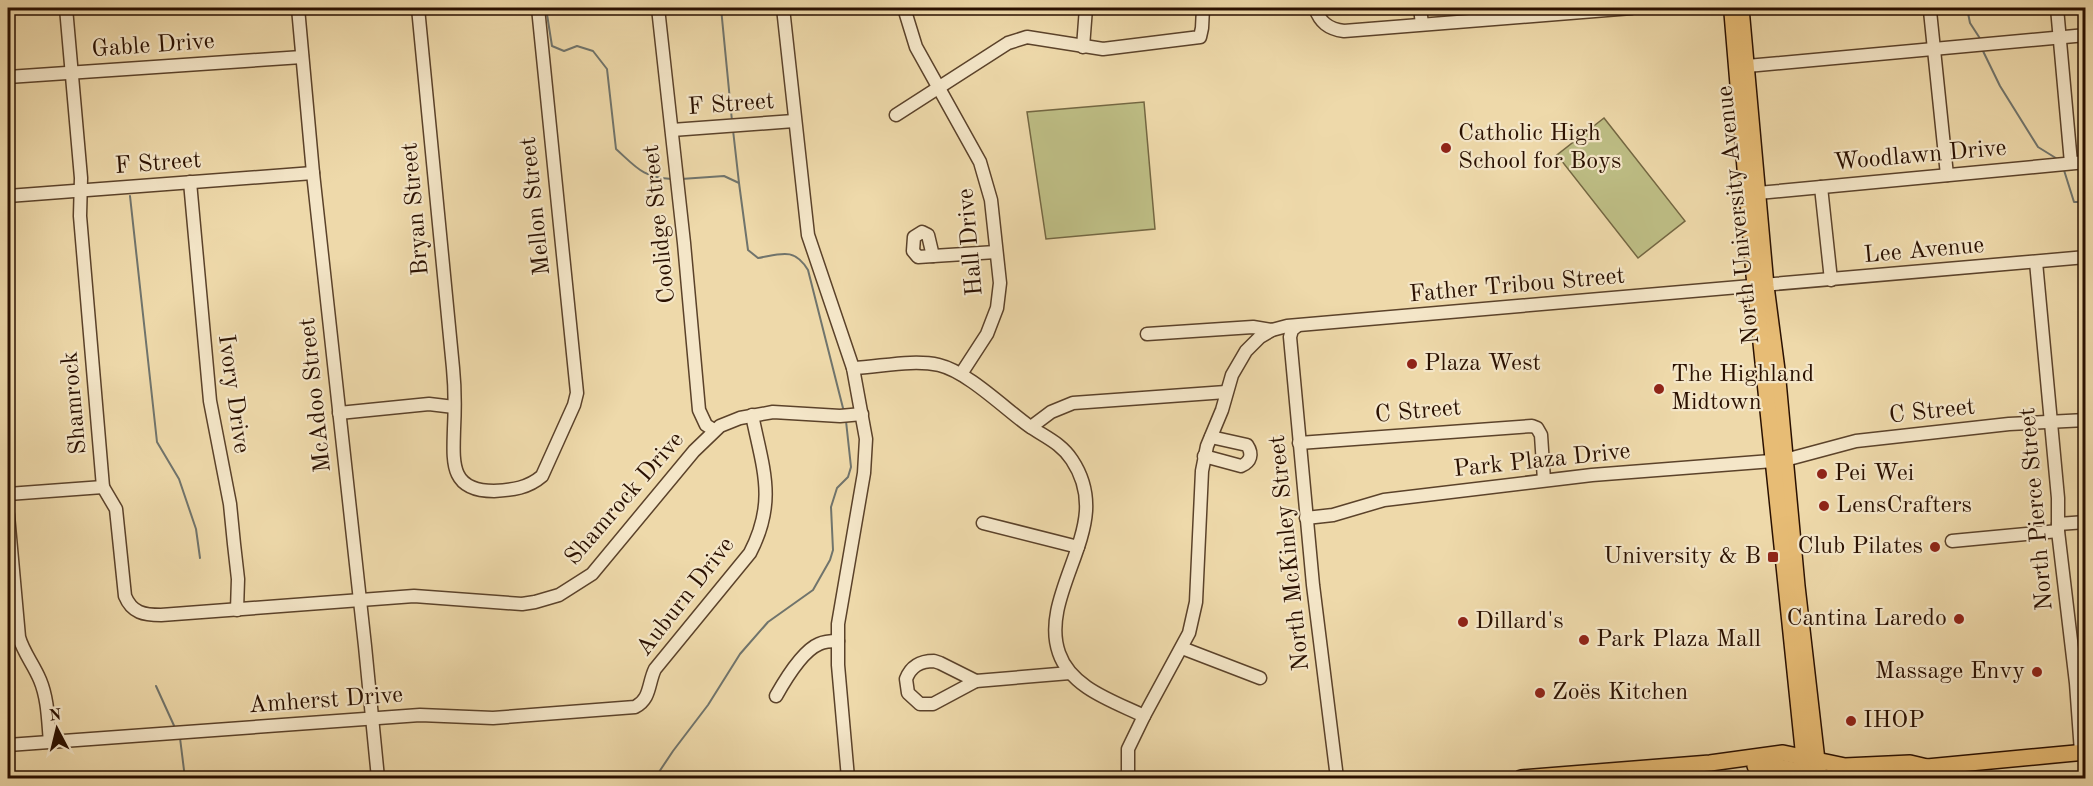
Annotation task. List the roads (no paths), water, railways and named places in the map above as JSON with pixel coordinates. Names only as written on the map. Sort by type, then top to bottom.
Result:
[{"type":"main road","name":"North University Avenue","points":[[1732,9],[1747,66],[1758,193],[1761,287]]},
{"type":"main road","name":"North University Avenue","points":[[1732,9],[1812,773]]},
{"type":"main road","points":[[1856,778],[1901,777],[1927,767],[2083,752]]},
{"type":"main road","points":[[1521,778],[1710,763],[1783,753],[1812,773]]},
{"type":"main road","points":[[1710,763],[1726,768],[1773,765],[1812,773],[1845,766],[1910,763],[1927,767]]},
{"type":"street","points":[[66,8],[81,178],[80,191]]},
{"type":"street","name":"McAdoo Street","points":[[298,8],[312,173],[378,778]]},
{"type":"street","name":"Bryan Street","points":[[418,8],[453,368],[453,460],[458,474],[465,483],[475,489],[523,488],[535,482],[542,476],[576,399]]},
{"type":"street","name":"Mellon Street","points":[[538,8],[576,399]]},
{"type":"street","name":"Coolidge Street","points":[[658,8],[690,297],[699,410],[706,425],[714,430]]},
{"type":"street","points":[[783,8],[807,235],[853,368],[851,416],[865,433],[866,459],[840,606],[838,641],[848,778]]},
{"type":"street","name":"Hall Drive","points":[[904,8],[916,47],[985,173],[991,200],[1000,283],[995,315],[987,334],[961,374]]},
{"type":"street","points":[[1083,47],[1086,8]]},
{"type":"street","points":[[896,115],[1008,43],[1022,37],[1103,49],[1200,37],[1203,8]]},
{"type":"street","points":[[1315,8],[1323,23],[1337,30],[1354,31],[1525,12],[1632,8]]},
{"type":"street","points":[[1420,8],[1422,24]]},
{"type":"street","points":[[2057,8],[2065,164]]},
{"type":"street","points":[[1930,11],[1947,175]]},
{"type":"street","points":[[1747,66],[2085,34]]},
{"type":"street","name":"Gable Drive","points":[[8,76],[302,57]]},
{"type":"street","name":"F Street","points":[[672,130],[794,121]]},
{"type":"street","name":"Woodlawn Drive","points":[[1758,193],[2085,162]]},
{"type":"street","name":"F Street","points":[[8,196],[312,173]]},
{"type":"street","name":"Ivory Drive","points":[[190,182],[210,401],[230,504],[238,579],[237,610]]},
{"type":"street","points":[[1821,186],[1831,280]]},
{"type":"street","name":"Shamrock","points":[[80,191],[80,216],[103,487],[116,509],[125,596],[131,606]]},
{"type":"street","points":[[933,256],[996,252]]},
{"type":"street","name":"Lee Avenue","points":[[1761,287],[2085,257]]},
{"type":"street","name":"North Pierce Street","points":[[2036,262],[2058,498],[2058,528],[2083,752]]},
{"type":"street","name":"Father Tribou Street","points":[[1272,330],[1761,287]]},
{"type":"street","name":"North McKinley Street","points":[[1297,326],[1292,330],[1290,337],[1299,442],[1337,778]]},
{"type":"street","points":[[1147,334],[1254,327],[1272,330]]},
{"type":"street","points":[[1128,778],[1128,749],[1182,648],[1195,611],[1204,456],[1232,375],[1246,351],[1260,336],[1272,330]]},
{"type":"street","points":[[853,368],[929,363],[946,367],[961,374],[1064,450],[1078,469],[1085,491],[1086,514],[1055,622],[1054,633],[1059,654],[1070,674],[1089,689],[1144,716]]},
{"type":"street","points":[[1031,427],[1051,412],[1073,403],[1226,392]]},
{"type":"street","points":[[339,413],[429,404],[454,407]]},
{"type":"street","name":"Shamrock Drive","points":[[131,606],[136,611],[147,615],[359,602],[414,596],[535,603],[559,596],[582,582],[601,564],[714,430],[733,420],[773,411],[851,416]]},
{"type":"street","name":"Auburn Drive","points":[[645,700],[655,669],[750,553],[761,528],[766,509],[766,485],[752,415]]},
{"type":"street","name":"C Street","points":[[1779,460],[1856,441],[1998,425],[2085,420]]},
{"type":"street","name":"C Street","points":[[1299,442],[1503,426],[1532,426],[1539,430],[1544,480]]},
{"type":"street","points":[[1204,456],[1241,466],[1248,461],[1251,453],[1247,446],[1211,437]]},
{"type":"street","name":"Park Plaza Drive","points":[[1306,518],[1333,515],[1384,500],[1544,480],[1779,460]]},
{"type":"street","points":[[8,494],[103,487]]},
{"type":"street","points":[[8,515],[19,637],[22,648],[43,689],[50,742]]},
{"type":"street","points":[[1952,541],[2058,528],[2085,522]]},
{"type":"street","points":[[983,523],[1078,547]]},
{"type":"street","points":[[776,696],[787,677],[813,647],[827,641],[838,641]]},
{"type":"street","points":[[1182,648],[1260,678]]},
{"type":"street","points":[[976,681],[940,663],[927,661],[911,669],[906,685],[911,697],[920,704],[928,705],[976,681],[1070,674]]},
{"type":"street","name":"Amherst Drive","points":[[8,745],[437,714],[493,718],[633,707],[645,700]]},
{"type":"waterway","points":[[546,8],[552,46],[564,51],[577,46],[593,51],[607,69],[616,149],[647,174],[672,179]]},
{"type":"waterway","points":[[721,8],[732,121]]},
{"type":"waterway","points":[[1967,8],[1970,23],[1981,40]]},
{"type":"waterway","points":[[1982,49],[2000,86],[2038,147],[2059,160]]},
{"type":"waterway","points":[[733,130],[739,183]]},
{"type":"waterway","points":[[2063,167],[2074,202],[2086,202]]},
{"type":"waterway","points":[[681,179],[724,176],[739,183],[748,250],[758,258],[780,254],[792,255],[798,258],[808,270],[844,412]]},
{"type":"waterway","points":[[130,196],[157,442],[179,479],[196,529],[200,558]]},
{"type":"waterway","points":[[655,778],[708,705],[740,654],[768,622],[813,590],[830,560],[833,550],[831,507],[837,488],[848,477],[851,467],[846,421]]},
{"type":"waterway","points":[[156,686],[176,730]]},
{"type":"waterway","points":[[180,738],[185,778]]},
{"type":"place","name":"Catholic High School for Boys","points":[[1446,148]]},
{"type":"place","name":"Plaza West","points":[[1412,364]]},
{"type":"place","name":"The Highland Midtown","points":[[1659,389]]},
{"type":"place","name":"Pei Wei","points":[[1822,474]]},
{"type":"place","name":"LensCrafters","points":[[1824,506]]},
{"type":"place","name":"Club Pilates","points":[[1935,547]]},
{"type":"place","name":"University & B","points":[[1773,557]]},
{"type":"place","name":"Cantina Laredo","points":[[1959,619]]},
{"type":"place","name":"Dillard's","points":[[1463,622]]},
{"type":"place","name":"Park Plaza Mall","points":[[1584,640]]},
{"type":"place","name":"Massage Envy","points":[[2037,672]]},
{"type":"place","name":"Zoës Kitchen","points":[[1540,693]]},
{"type":"place","name":"IHOP","points":[[1851,721]]}]
